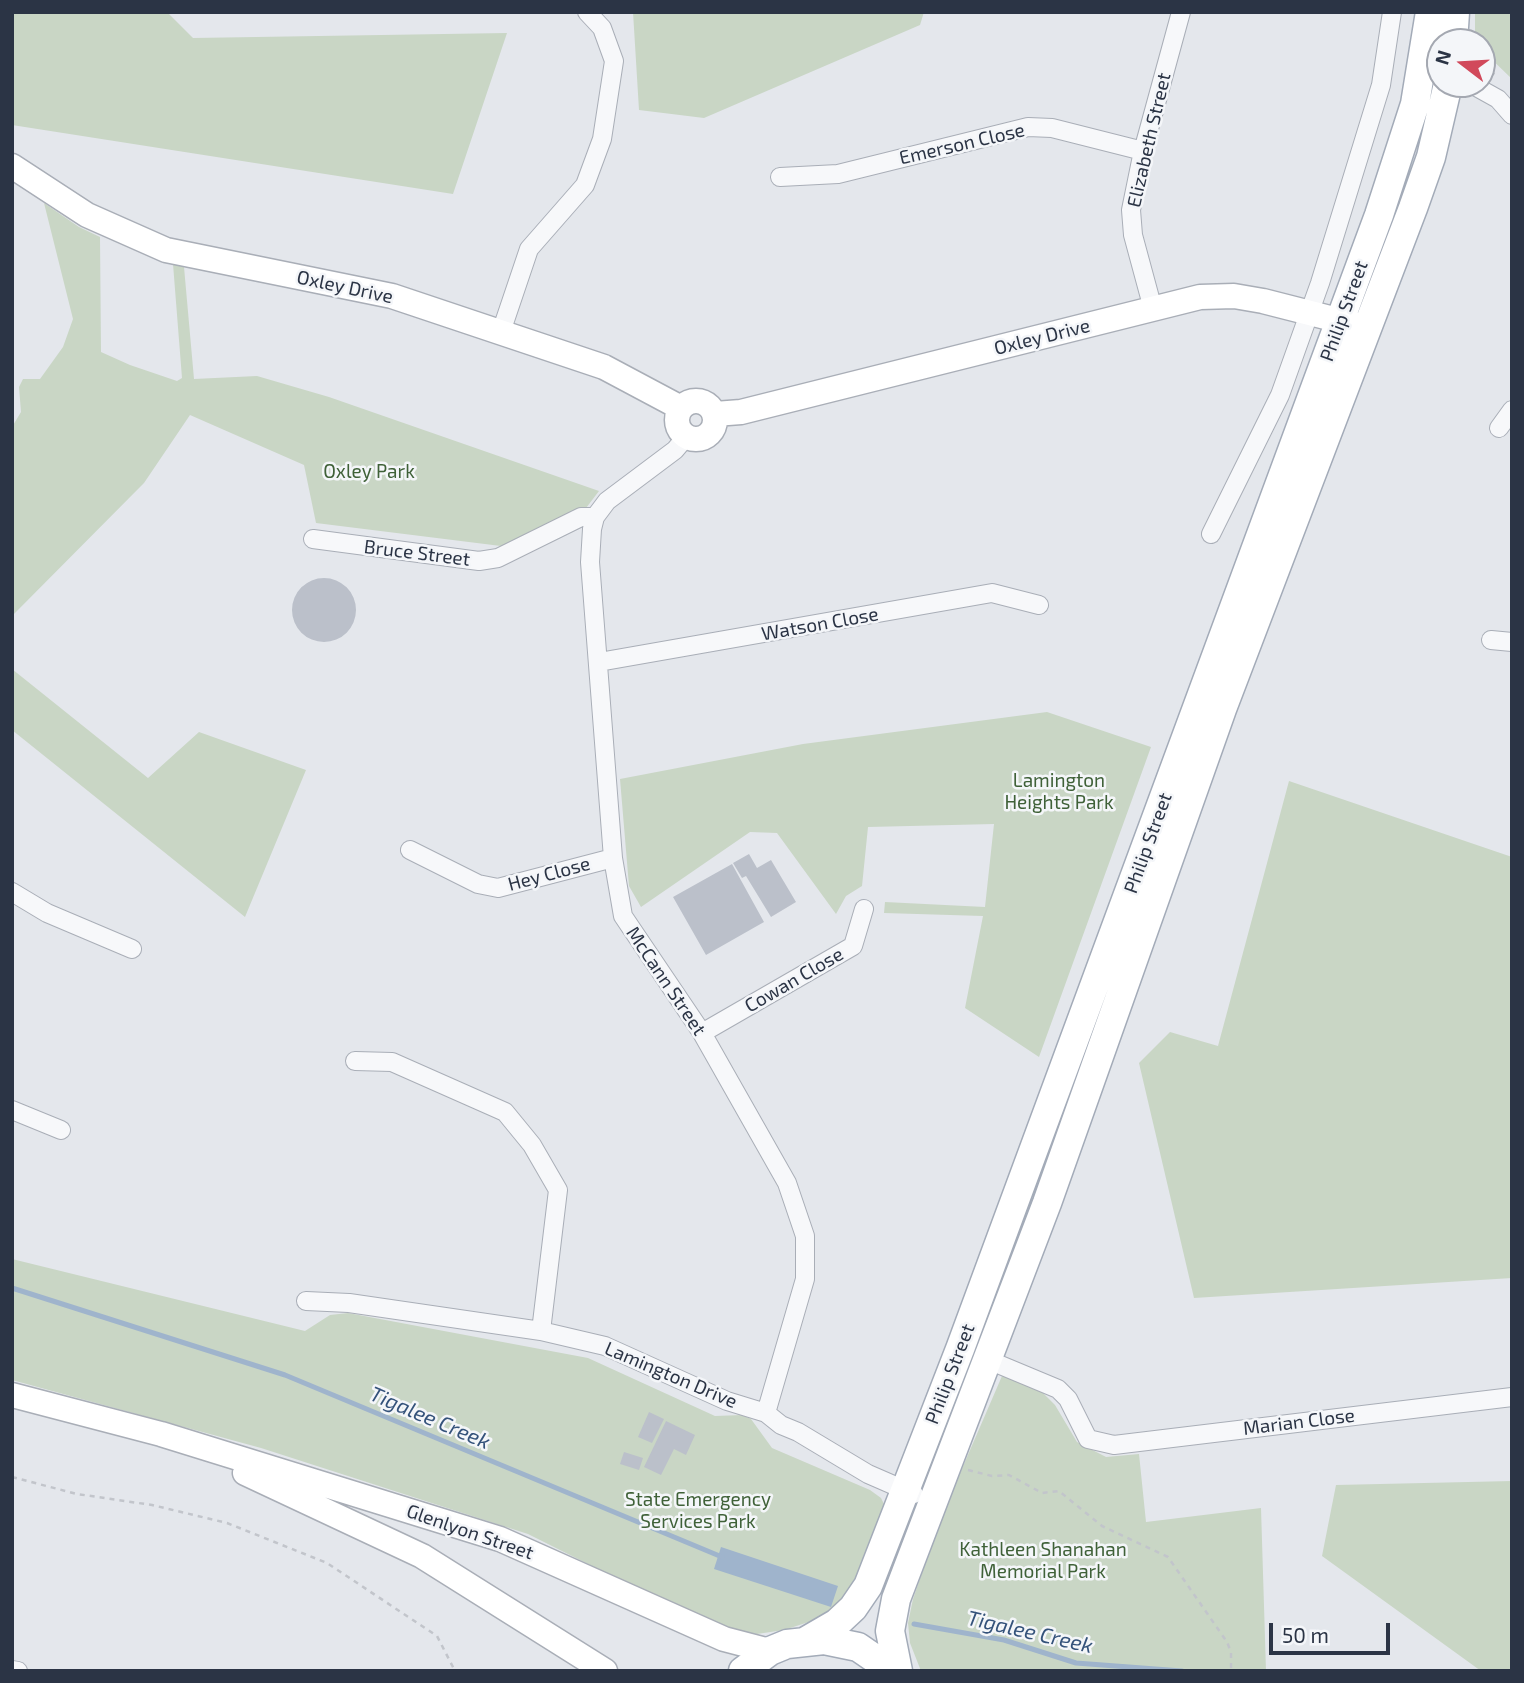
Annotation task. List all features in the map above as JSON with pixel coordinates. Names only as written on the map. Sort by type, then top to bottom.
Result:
[{"type":"main road","name":"Philip Street","points":[[806,1641],[837,1623],[853,1608],[868,1586],[905,1491],[1041,1135],[1401,151],[1415,104],[1430,12]]},
{"type":"main road","name":"Philip Street","points":[[896,1671],[890,1631],[892,1613],[931,1500],[1101,1056],[1222,709],[1369,329],[1431,157],[1445,98]]},
{"type":"main road","points":[[743,1671],[770,1651],[806,1641],[824,1640],[858,1647],[896,1671]]},
{"type":"street","points":[[501,332],[529,249],[585,185],[602,139],[614,61],[602,28],[587,12]]},
{"type":"street","name":"Elizabeth Street","points":[[1153,309],[1133,235],[1131,210],[1143,151],[1181,12]]},
{"type":"street","points":[[1211,534],[1280,395],[1310,311],[1378,97],[1392,12]]},
{"type":"street","points":[[1496,98],[1512,115]]},
{"type":"street","name":"Emerson Close","points":[[780,177],[838,174],[1028,127],[1052,128],[1143,151]]},
{"type":"street","name":"Oxley Drive","points":[[12,166],[87,215],[166,250],[392,296],[613,370],[681,408]]},
{"type":"street","name":"Oxley Drive","points":[[715,414],[741,412],[1200,297],[1234,296],[1310,311],[1369,329]]},
{"type":"street","points":[[595,517],[607,501],[675,450],[686,437],[705,437],[714,428],[715,414],[699,401],[686,403],[681,408],[677,424],[686,437]]},
{"type":"street","points":[[1499,428],[1512,410]]},
{"type":"street","name":"Bruce Street","points":[[313,539],[480,561],[498,558],[581,517],[595,517]]},
{"type":"street","name":"McCann Street","points":[[595,517],[590,562],[613,858],[623,916],[702,1033],[787,1184],[805,1236],[805,1279],[766,1413]]},
{"type":"street","name":"Watson Close","points":[[599,662],[992,593],[1039,606]]},
{"type":"street","points":[[1491,640],[1512,642]]},
{"type":"street","name":"Hey Close","points":[[410,850],[478,884],[498,888],[613,858]]},
{"type":"street","points":[[12,892],[47,913],[132,949]]},
{"type":"street","name":"Cowan Close","points":[[702,1033],[853,946],[864,909]]},
{"type":"street","points":[[355,1061],[392,1062],[505,1112],[532,1144],[558,1190],[541,1331]]},
{"type":"street","points":[[12,1110],[61,1130]]},
{"type":"street","name":"Lamington Drive","points":[[306,1301],[349,1303],[541,1331],[605,1346],[727,1401],[766,1413],[780,1425],[905,1491],[931,1500]]},
{"type":"street","name":"Marian Close","points":[[986,1359],[1058,1389],[1068,1399],[1088,1439],[1114,1445],[1512,1397]]},
{"type":"street","name":"Glenlyon Street","points":[[12,1395],[161,1434],[500,1539],[723,1639],[770,1651]]},
{"type":"street","name":"Glenlyon Street","points":[[161,1434],[422,1556],[606,1671]]},
{"type":"street","points":[[12,1670],[18,1671]]},
{"type":"path","points":[[958,1466],[980,1474],[1009,1475],[1042,1493],[1059,1491],[1102,1526],[1168,1557],[1227,1642],[1231,1669]]},
{"type":"path","points":[[12,1477],[77,1494],[152,1505],[226,1523],[327,1563],[436,1636],[455,1671]]},
{"type":"green space","points":[[12,12],[167,12],[193,38],[507,33],[453,194],[12,125]]},
{"type":"green space","points":[[633,12],[924,12],[920,25],[704,118],[639,110]]},
{"type":"green space","points":[[1475,12],[1512,12],[1512,79],[1496,64],[1496,28],[1475,28]]},
{"type":"green space","name":"Oxley Park","points":[[44,203],[79,227],[100,237],[101,352],[177,381],[182,378],[173,264],[184,267],[194,379],[257,376],[329,397],[599,491],[583,512],[517,548],[316,523],[304,465],[190,415],[144,483],[12,616],[12,427],[21,412],[19,387],[23,379],[40,379],[63,347],[73,319]]},
{"type":"green space","points":[[12,669],[148,778],[199,732],[306,770],[245,917],[12,730]]},
{"type":"green space","name":"Lamington Heights Park","points":[[1047,712],[1151,747],[1039,1057],[965,1008],[983,916],[884,913],[885,902],[985,907],[994,824],[868,827],[862,886],[846,896],[836,914],[777,833],[750,832],[641,907],[629,886],[620,779],[803,744]]},
{"type":"green space","points":[[1289,781],[1512,857],[1512,1278],[1194,1298],[1139,1063],[1170,1032],[1218,1046]]},
{"type":"green space","name":"State Emergency Services Park","points":[[12,1259],[305,1331],[330,1315],[348,1313],[588,1358],[715,1416],[742,1415],[751,1419],[772,1448],[870,1490],[881,1498],[885,1506],[861,1576],[830,1615],[784,1630],[757,1634],[710,1625],[528,1534],[261,1448],[12,1380]]},
{"type":"green space","name":"Kathleen Shanahan Memorial Park","points":[[1002,1376],[1039,1389],[1055,1405],[1077,1442],[1106,1457],[1139,1454],[1146,1522],[1261,1508],[1266,1671],[921,1671],[910,1643],[908,1623],[913,1599],[942,1515]]},
{"type":"green space","points":[[1512,1481],[1512,1671],[1481,1671],[1322,1556],[1336,1485]]},
{"type":"water","points":[[721,1547],[838,1586],[831,1607],[714,1569]]},
{"type":"building","points":[[318,578],[330,578],[347,587],[354,598],[354,622],[347,633],[330,642],[318,642],[306,637],[297,628],[292,616],[292,604],[297,592],[306,583]]},
{"type":"building","points":[[749,854],[757,868],[771,860],[796,902],[771,917],[746,876],[742,878],[733,863]]},
{"type":"building","points":[[732,864],[764,922],[706,955],[673,897]]},
{"type":"building","points":[[649,1412],[664,1419],[652,1443],[638,1437]]},
{"type":"building","points":[[666,1421],[695,1435],[686,1455],[674,1449],[661,1475],[644,1467]]},
{"type":"building","points":[[624,1452],[643,1458],[639,1470],[620,1464]]},
{"type":"waterway","name":"Tigalee Creek","points":[[12,1288],[285,1375],[722,1557]]},
{"type":"waterway","name":"Tigalee Creek","points":[[914,1624],[1004,1640],[1076,1663],[1182,1671]]}]
